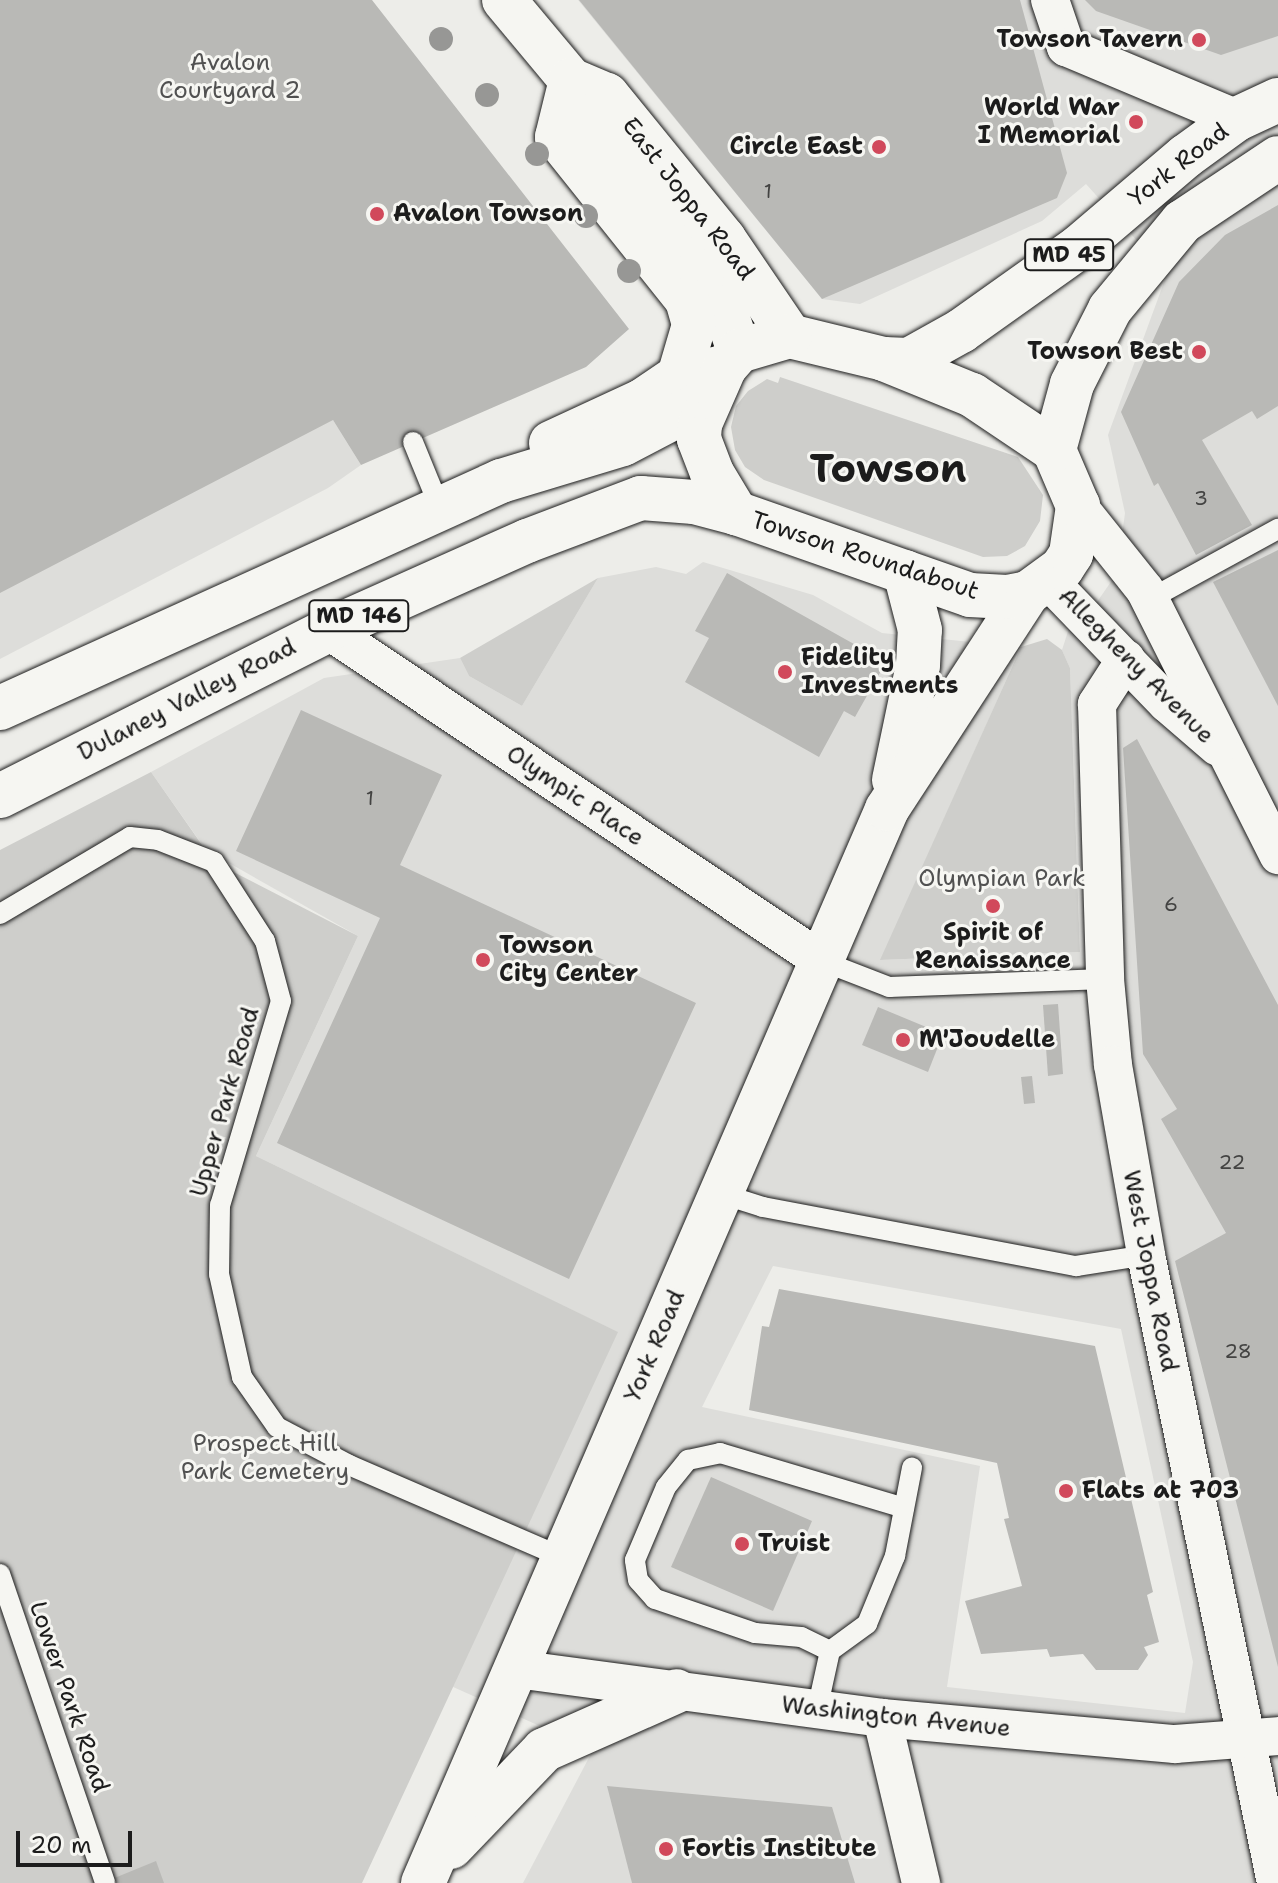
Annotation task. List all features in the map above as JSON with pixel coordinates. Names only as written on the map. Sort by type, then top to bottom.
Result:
[{"type":"main road","name":"East Joppa Road","points":[[504,0],[571,80],[582,116],[698,259],[724,307],[713,373]]},
{"type":"main road","name":"East Joppa Road","points":[[571,80],[607,95],[710,221],[790,336]]},
{"type":"main road","points":[[571,80],[557,137],[687,300],[713,373],[790,336]]},
{"type":"main road","name":"York Road","points":[[884,359],[909,360],[995,309],[1237,119],[1278,100]]},
{"type":"main road","name":"York Road","points":[[1054,450],[1072,384],[1110,309],[1182,222],[1278,158]]},
{"type":"main road","name":"MD 45","points":[[790,336],[884,359]]},
{"type":"main road","points":[[884,359],[972,395],[1054,450],[1078,506],[1071,554],[1038,587]]},
{"type":"main road","name":"MD 146","points":[[0,708],[501,481],[623,444],[713,373]]},
{"type":"main road","name":"Towson Roundabout","points":[[713,373],[699,439],[736,513],[970,595],[1038,587]]},
{"type":"main road","name":"Dulaney Valley Road","points":[[0,796],[328,630],[527,541],[641,498],[694,502],[736,513]]},
{"type":"main road","name":"York Road","points":[[426,1878],[887,809],[918,665],[920,630],[905,572]]},
{"type":"main road","name":"York Road","points":[[887,809],[1038,587]]},
{"type":"main road","points":[[426,1878],[544,1750],[677,1691]]},
{"type":"street","points":[[1050,0],[1066,47],[1237,119]]},
{"type":"street","name":"Allegheny Avenue","points":[[1078,506],[1150,599],[1193,675],[1223,751],[1278,855]]},
{"type":"street","name":"Allegheny Avenue","points":[[1038,587],[1126,659],[1223,751]]},
{"type":"street","name":"Olympic Place","points":[[328,630],[822,961]]},
{"type":"street","name":"West Joppa Road","points":[[1126,659],[1097,704],[1105,979],[1125,1143],[1146,1255],[1261,1739],[1276,1883]]},
{"type":"street","name":"Washington Avenue","points":[[516,1669],[882,1718],[1175,1744],[1261,1739]]},
{"type":"street","points":[[882,1718],[921,1883]]},
{"type":"lane","points":[[413,442],[440,508]]},
{"type":"lane","points":[[1150,599],[1278,529]]},
{"type":"lane","name":"Upper Park Road","points":[[0,914],[130,837],[158,840],[214,862],[265,941],[281,1001],[220,1205],[219,1274],[229,1337],[242,1377],[277,1427],[349,1465],[564,1558]]},
{"type":"lane","points":[[822,961],[889,987],[1105,979]]},
{"type":"lane","points":[[722,1194],[763,1207],[1076,1266],[1146,1255]]},
{"type":"lane","points":[[830,1651],[801,1637],[755,1633],[655,1599],[638,1580],[635,1560],[666,1487],[688,1460],[720,1453],[904,1508]]},
{"type":"lane","points":[[817,1710],[830,1651],[867,1624],[895,1556],[912,1468]]},
{"type":"lane","name":"Lower Park Road","points":[[0,1574],[105,1883]]},
{"type":"shaded area","points":[[578,0],[1278,0],[1278,1883],[523,1883],[593,1750],[451,1686],[617,1332],[256,1156],[358,936],[206,850],[151,772],[324,678],[460,658],[469,676],[522,706],[598,578],[656,567],[686,574],[703,562],[813,595],[882,633],[1021,647],[881,960],[1080,952],[1070,668],[1062,650],[1070,625],[1097,602],[1117,573],[1125,513],[1108,435],[1167,274],[1086,184],[1042,221],[860,304],[822,299]],"holes":[[[773,1266],[1121,1329],[1193,1662],[1185,1713],[947,1687],[980,1466],[702,1407]]]},
{"type":"shaded area","points":[[0,85],[333,420],[361,465],[328,488],[0,659]]},
{"type":"green space","points":[[780,377],[1018,457],[1043,495],[1040,521],[1025,546],[1007,556],[983,557],[764,480],[745,467],[735,450],[731,427],[736,406],[748,391],[767,379],[778,383]]},
{"type":"green space","points":[[598,578],[522,706],[469,676],[460,658]]},
{"type":"green space","name":"Olympian Park","points":[[1047,639],[1062,650],[1070,668],[1080,952],[880,960],[1021,647]]},
{"type":"green space","name":"Prospect Hill Park Cemetery","points":[[151,772],[214,862],[358,936],[256,1156],[618,1332],[362,1883],[0,1883],[0,850]]},
{"type":"building","points":[[0,0],[372,0],[629,329],[586,367],[361,465],[333,420],[0,593]]},
{"type":"building","name":"Circle East","points":[[579,0],[1020,0],[1067,173],[1057,198],[822,299]]},
{"type":"building","points":[[1085,0],[1278,0],[1278,36],[1221,55],[1096,11]]},
{"type":"building","points":[[1278,205],[1278,406],[1257,419],[1252,411],[1202,440],[1252,525],[1196,555],[1158,483],[1154,486],[1121,412],[1179,282],[1225,235]]},
{"type":"building","points":[[1278,550],[1278,706],[1213,582]]},
{"type":"building","name":"Fidelity Investments","points":[[727,573],[886,662],[855,717],[844,711],[819,757],[685,682],[709,638],[695,631]]},
{"type":"building","name":"Towson City Center","points":[[301,710],[442,775],[400,865],[696,1003],[569,1279],[277,1143],[380,918],[236,851]]},
{"type":"building","points":[[1137,739],[1278,1005],[1278,1667],[1175,1261],[1226,1233],[1161,1119],[1177,1109],[1143,1054],[1123,748]]},
{"type":"building","points":[[1058,1004],[1063,1074],[1048,1076],[1043,1005]]},
{"type":"building","name":"M'Joudelle","points":[[878,1007],[943,1034],[928,1072],[862,1045]]},
{"type":"building","points":[[1032,1076],[1035,1103],[1024,1104],[1021,1077]]},
{"type":"building","name":"Flats at 703","points":[[779,1289],[1095,1346],[1153,1592],[1147,1595],[1159,1642],[1144,1647],[1148,1655],[1138,1670],[1096,1670],[1083,1654],[1050,1657],[1047,1649],[981,1654],[965,1601],[1022,1586],[1004,1519],[1009,1518],[997,1463],[749,1410],[762,1326],[769,1327]]},
{"type":"building","name":"Truist","points":[[711,1477],[812,1521],[773,1611],[671,1567]]},
{"type":"building","points":[[607,1786],[832,1807],[855,1883],[632,1883]]},
{"type":"building","points":[[156,1861],[164,1883],[113,1883],[112,1879]]},
{"type":"place","name":"Towson Tavern","points":[[1199,40]]},
{"type":"place","name":"World War I Memorial","points":[[1136,122]]},
{"type":"place","name":"Circle East","points":[[879,147]]},
{"type":"place","name":"Avalon Towson","points":[[377,214]]},
{"type":"place","name":"Towson Best","points":[[1199,352]]},
{"type":"place","name":"Fidelity Investments","points":[[785,672]]},
{"type":"place","name":"Spirit of Renaissance","points":[[993,906]]},
{"type":"place","name":"Towson City Center","points":[[483,960]]},
{"type":"place","name":"M'Joudelle","points":[[903,1040]]},
{"type":"place","name":"Flats at 703","points":[[1066,1491]]},
{"type":"place","name":"Truist","points":[[742,1544]]},
{"type":"place","name":"Fortis Institute","points":[[666,1849]]},
{"type":"district","name":"Towson","points":[[888,468]]},
{"type":"park label","name":"Avalon Courtyard 2","points":[[230,77]]}]
